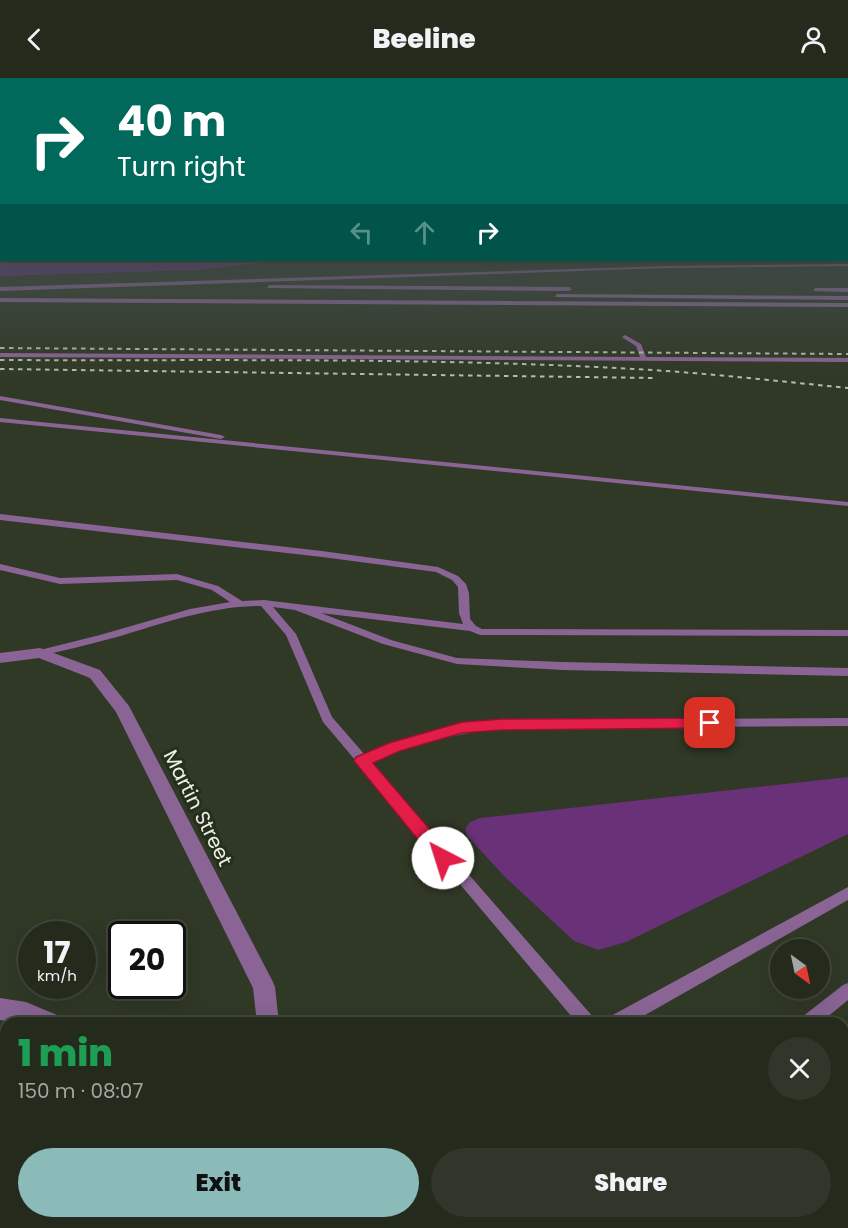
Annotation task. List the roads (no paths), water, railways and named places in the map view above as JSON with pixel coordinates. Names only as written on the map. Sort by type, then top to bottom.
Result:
[{"type":"street","points":[[0,658],[40,653]]},
{"type":"street","name":"Martin Street","points":[[40,653],[95,674],[123,710],[264,987],[267,1017]]},
{"type":"street","points":[[0,1009],[26,1013],[35,1017]]},
{"type":"lane","points":[[0,290],[601,270]]},
{"type":"lane","points":[[139,284],[154,286],[790,290]]},
{"type":"lane","points":[[0,290],[102,293]]},
{"type":"lane","points":[[813,290],[848,290]]},
{"type":"lane","points":[[262,294],[848,298]]},
{"type":"lane","points":[[0,300],[848,305]]},
{"type":"lane","points":[[625,337],[639,345],[643,358]]},
{"type":"lane","points":[[0,355],[848,360]]},
{"type":"lane","points":[[0,398],[290,450]]},
{"type":"lane","points":[[0,420],[848,504]]},
{"type":"lane","points":[[0,517],[322,554],[438,570],[456,578],[464,586],[465,621],[470,628]]},
{"type":"lane","points":[[0,567],[60,581],[177,577],[215,588],[238,602]]},
{"type":"lane","points":[[40,653],[123,632],[195,610],[238,602],[264,603],[470,628],[480,632],[848,633]]},
{"type":"lane","points":[[264,603],[291,634],[327,719],[582,1017]]},
{"type":"lane","points":[[297,607],[387,642],[457,661],[563,666],[848,672]]},
{"type":"lane","points":[[362,761],[424,737],[462,728],[503,724],[848,722]]},
{"type":"lane","points":[[626,1017],[848,893]]},
{"type":"lane","points":[[815,1017],[848,990]]},
{"type":"railway","points":[[0,348],[848,354]]},
{"type":"railway","points":[[0,360],[318,360],[556,365],[689,373],[848,388]]},
{"type":"railway","points":[[0,369],[654,378]]}]
